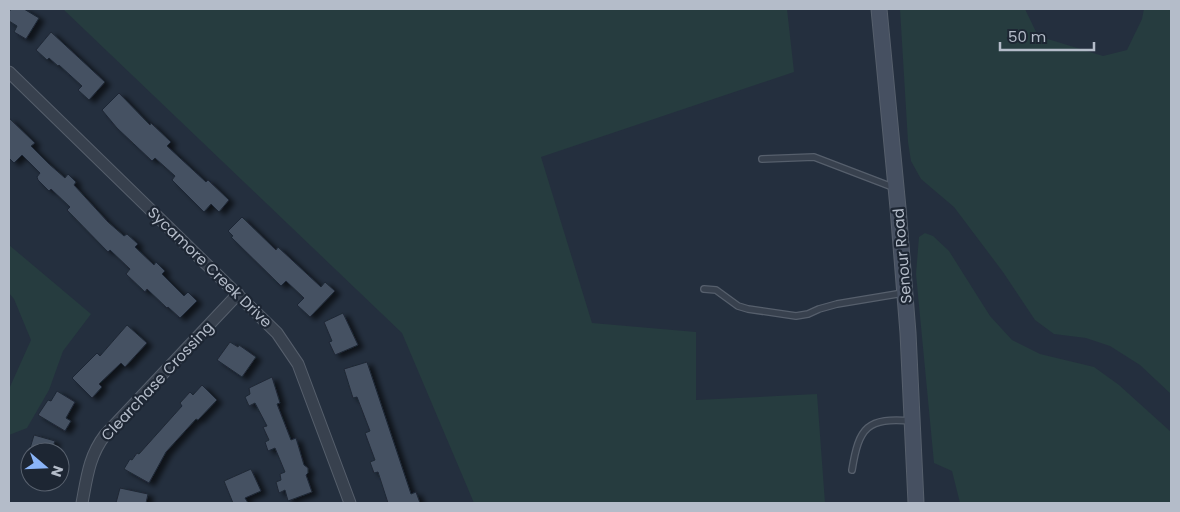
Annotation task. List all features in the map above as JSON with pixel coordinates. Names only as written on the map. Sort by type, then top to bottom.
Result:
[{"type":"street","name":"Senour Road","points":[[879,9],[905,293],[916,503]]},
{"type":"street","name":"Sycamore Creek Drive","points":[[9,72],[277,333],[298,364],[350,503]]},
{"type":"street","name":"Clearchase Crossing","points":[[82,503],[91,459],[96,446],[238,294]]},
{"type":"lane","points":[[762,159],[814,157],[896,189]]},
{"type":"lane","points":[[704,289],[716,290],[738,306],[748,310],[796,316],[837,304],[905,293]]},
{"type":"lane","points":[[852,470],[855,450],[868,428],[875,422],[891,419],[912,421]]},
{"type":"green space","points":[[63,9],[787,9],[794,72],[541,157],[592,323],[696,332],[696,400],[817,394],[825,503],[474,503],[402,333]]},
{"type":"green space","points":[[900,9],[1025,9],[1038,36],[1103,56],[1127,50],[1142,19],[1144,9],[1171,9],[1171,394],[1140,365],[1110,346],[1086,338],[1054,334],[1035,320],[1003,272],[954,207],[921,179],[911,161],[908,142]]},
{"type":"green space","points":[[925,233],[933,236],[949,251],[990,316],[1012,340],[1040,354],[1094,367],[1119,385],[1171,432],[1171,503],[960,503],[952,471],[934,463],[916,274],[919,237]]},
{"type":"green space","points":[[9,245],[91,314],[63,351],[49,390],[27,428],[9,435],[9,389],[31,340],[14,299],[9,293]]},
{"type":"building","points":[[11,9],[24,9],[39,18],[26,39],[14,32],[17,26],[9,21]]},
{"type":"building","points":[[51,32],[105,82],[89,100],[78,90],[82,86],[59,65],[49,58],[47,60],[36,50]]},
{"type":"building","points":[[119,93],[150,125],[151,123],[171,142],[167,146],[206,182],[208,180],[229,200],[219,212],[211,204],[204,212],[172,180],[175,176],[155,158],[152,161],[117,128],[102,110]]},
{"type":"building","points":[[9,118],[35,143],[31,146],[49,164],[65,178],[68,174],[76,182],[74,185],[108,222],[124,236],[127,234],[138,244],[135,247],[154,265],[156,262],[165,271],[162,274],[184,296],[188,292],[197,301],[180,318],[147,289],[145,292],[126,274],[130,269],[110,250],[108,252],[67,210],[70,207],[51,189],[49,191],[38,180],[37,177],[40,173],[22,155],[14,163],[9,158]]},
{"type":"building","points":[[242,217],[276,250],[278,247],[321,287],[325,282],[335,291],[310,317],[297,305],[304,298],[286,281],[281,286],[231,237],[233,236],[228,231]]},
{"type":"building","points":[[343,313],[358,345],[335,355],[329,342],[332,341],[324,322]]},
{"type":"building","points":[[127,325],[147,343],[125,367],[121,363],[99,384],[102,387],[92,398],[72,378],[97,353],[100,356]]},
{"type":"building","points":[[230,342],[238,347],[239,345],[256,357],[242,377],[217,360]]},
{"type":"building","points":[[367,362],[411,494],[416,492],[420,503],[388,503],[378,472],[374,473],[370,462],[375,460],[365,433],[370,431],[357,397],[353,398],[344,369]]},
{"type":"building","points":[[272,377],[280,403],[277,404],[291,440],[296,438],[304,465],[308,468],[306,475],[312,492],[288,501],[285,490],[279,493],[276,482],[281,480],[280,474],[285,472],[275,448],[268,451],[265,442],[269,440],[263,427],[267,426],[255,403],[249,406],[245,397],[250,394],[249,388]]},
{"type":"building","points":[[202,385],[217,400],[198,420],[196,419],[166,452],[149,483],[124,469],[130,459],[132,460],[137,453],[139,454],[182,406],[180,403],[190,392],[193,395]]},
{"type":"building","points":[[57,391],[75,402],[66,418],[71,421],[65,431],[38,415],[48,400],[51,401]]},
{"type":"building","points":[[34,435],[55,441],[55,442],[32,442]]},
{"type":"building","points":[[251,469],[261,491],[245,498],[248,503],[233,503],[224,481]]},
{"type":"building","points":[[120,488],[148,494],[146,503],[116,503]]}]
